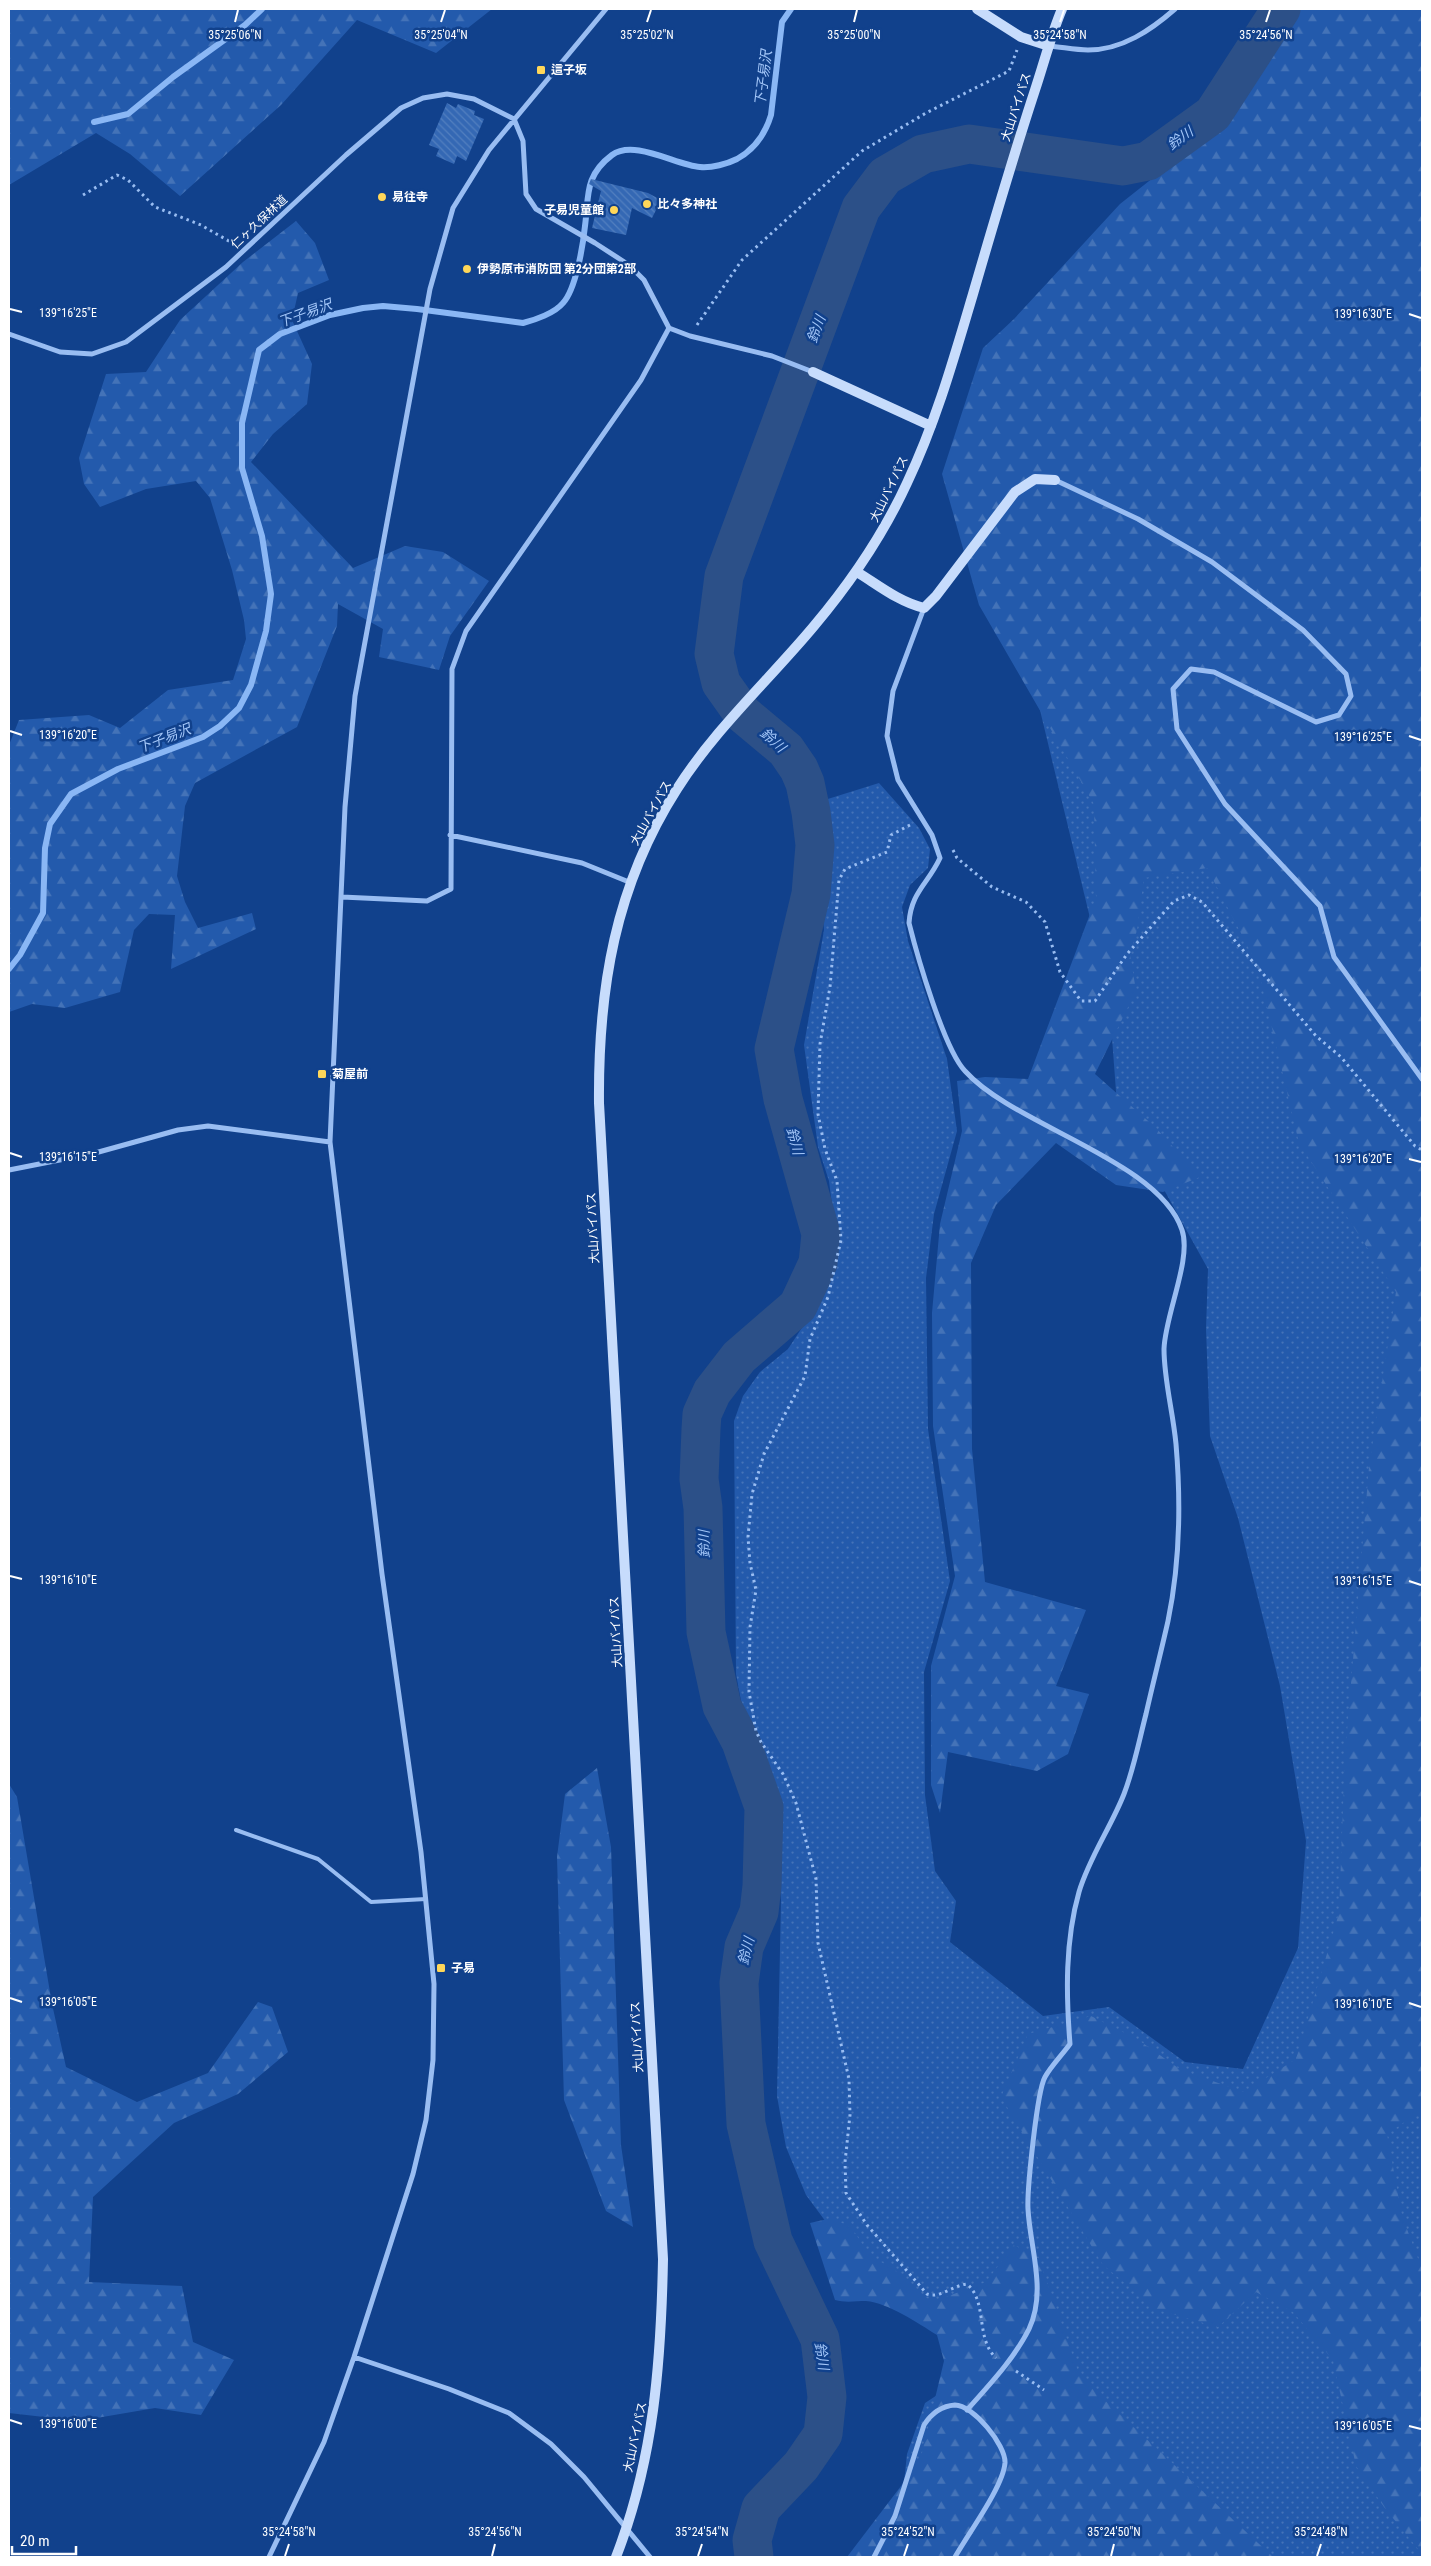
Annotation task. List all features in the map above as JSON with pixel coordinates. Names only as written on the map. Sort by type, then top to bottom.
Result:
[{"type":"main road","points":[[977,9],[1021,37],[1049,46]]},
{"type":"main road","name":"大山バイパス","points":[[616,2557],[626,2530],[649,2438],[657,2387],[663,2259],[598,1103],[598,1049],[610,951],[629,882],[649,838],[678,787],[718,736],[814,626],[857,572],[885,527],[907,484],[945,389],[1020,134],[1062,9]]},
{"type":"main road","points":[[813,372],[931,426]]},
{"type":"main road","points":[[857,572],[906,602],[924,608],[936,596],[1015,492],[1035,479],[1055,480]]},
{"type":"street","points":[[269,2557],[324,2442],[354,2357],[413,2174],[426,2120],[433,2060],[434,1984],[421,1852],[382,1574],[330,1142],[342,897],[344,807],[355,696],[430,289],[453,208],[475,169],[606,9]]},
{"type":"street","points":[[1049,46],[1089,50],[1109,48],[1132,39],[1156,25],[1175,9]]},
{"type":"street","name":"仁ヶ久保林道","points":[[9,334],[60,352],[92,354],[126,342],[176,307],[244,250],[346,155],[402,108],[424,98],[447,94],[474,99],[514,119]]},
{"type":"street","points":[[514,119],[523,141],[526,194],[536,210],[596,243],[629,266],[644,280],[669,328],[690,336],[772,356],[813,372]]},
{"type":"street","points":[[342,897],[426,901],[451,889],[452,669],[466,631],[641,380],[669,328]]},
{"type":"street","points":[[1055,480],[1138,519],[1212,562],[1303,630],[1346,674],[1350,696],[1340,716],[1316,722],[1214,672],[1191,669],[1173,689],[1177,729],[1225,804],[1320,906],[1334,957],[1422,1079]]},
{"type":"street","points":[[924,608],[894,691],[887,736],[898,780],[932,835],[940,858],[932,875],[918,891],[910,907],[909,923],[947,1038],[962,1069],[985,1091],[1094,1151],[1146,1185],[1175,1215],[1183,1232],[1184,1243],[1182,1264],[1170,1307],[1164,1350],[1176,1445],[1180,1511],[1172,1592],[1140,1741],[1125,1792],[1080,1891],[1073,1925],[1066,1991],[1070,2044],[1044,2078],[1040,2096],[1028,2208],[1038,2288],[1029,2328],[1006,2364],[967,2410]]},
{"type":"street","points":[[450,835],[582,863],[629,882]]},
{"type":"street","points":[[9,1170],[95,1153],[178,1130],[208,1126],[330,1142]]},
{"type":"street","points":[[354,2357],[449,2389],[509,2413],[551,2444],[584,2477],[650,2557]]},
{"type":"street","points":[[874,2557],[895,2516],[924,2425],[930,2416],[942,2408],[957,2405],[967,2410],[990,2430],[1002,2446],[1005,2461],[997,2489],[955,2557]]},
{"type":"lane","points":[[236,1830],[318,1859],[371,1902],[426,1900]]},
{"type":"path","points":[[690,336],[742,260],[862,151],[926,113],[1009,71],[1021,37]]},
{"type":"path","points":[[83,195],[117,175],[128,180],[155,207],[201,225],[244,250]]},
{"type":"path","points":[[924,822],[917,822],[891,835],[887,852],[845,869],[839,880],[830,987],[820,1044],[818,1114],[826,1149],[837,1181],[841,1240],[828,1297],[810,1339],[805,1376],[767,1448],[752,1494],[748,1537],[750,1563],[756,1590],[750,1628],[749,1692],[761,1742],[783,1774],[796,1803],[816,1879],[818,1943],[849,2079],[850,2115],[846,2162],[846,2193],[867,2224],[927,2294],[935,2295],[959,2285],[967,2284],[973,2289],[978,2301],[980,2323],[989,2351],[1044,2390]]},
{"type":"path","points":[[950,844],[957,858],[992,888],[1026,902],[1045,922],[1060,972],[1081,1001],[1095,1001],[1127,954],[1174,901],[1189,895],[1202,902],[1316,1036],[1341,1057],[1415,1146],[1422,1150]]},
{"type":"green space","points":[[9,9],[492,9],[436,53],[357,20],[281,105],[180,196],[130,154],[96,133],[9,185]]},
{"type":"green space","points":[[1296,9],[1422,9],[1422,2110],[1387,2134],[1402,2216],[1422,2269],[1422,2554],[1384,2507],[1356,2466],[1333,2360],[1293,2312],[1256,2292],[1218,2327],[1158,2310],[1103,2265],[1001,2097],[1028,2034],[1091,2016],[1137,2039],[1181,2070],[1244,2092],[1296,2059],[1339,1913],[1345,1756],[1369,1467],[1396,1292],[1299,1143],[1257,964],[1207,868],[1144,878],[1137,930],[1130,954],[1136,991],[1095,1074],[1156,1128],[1200,1177],[1163,1192],[1116,1185],[1056,1143],[996,1205],[971,1263],[972,1449],[985,1582],[1086,1610],[1056,1686],[1089,1694],[1068,1754],[1037,1771],[948,1752],[940,1813],[931,1785],[931,1666],[955,1576],[933,1426],[932,1313],[940,1224],[962,1131],[957,1081],[985,1077],[1028,1079],[1096,898],[1094,804],[979,605],[942,474],[983,348],[1014,319],[1120,204],[1225,121]]},
{"type":"green space","points":[[296,221],[315,243],[329,280],[298,293],[292,320],[312,364],[307,404],[273,434],[251,462],[353,568],[405,546],[443,552],[489,581],[450,636],[439,670],[379,657],[383,629],[338,604],[337,626],[297,727],[195,783],[185,806],[177,876],[185,902],[198,928],[252,913],[256,929],[171,969],[175,915],[149,914],[134,930],[120,992],[65,1008],[32,1004],[9,1012],[9,745],[19,720],[89,715],[120,728],[168,690],[233,680],[246,639],[244,620],[232,570],[210,498],[196,481],[146,489],[100,507],[84,484],[79,458],[106,374],[146,372],[180,320],[243,262]]},
{"type":"green space","points":[[982,469],[1404,716],[1422,2093],[1422,2557],[896,2557],[907,2454],[925,2403],[954,2384],[959,2337],[860,2268],[806,2195],[786,2147],[777,2096],[781,1900],[773,1795],[747,1733],[736,1674],[734,1421],[743,1396],[760,1372],[788,1349],[809,1317],[825,1284],[832,1251],[834,1221],[829,1181],[818,1147],[804,1045],[824,930],[815,803],[879,783],[919,828],[930,849],[928,868],[910,885],[902,907],[908,941],[947,1059],[957,1131],[934,1214],[926,1278],[928,1429],[950,1581],[924,1672],[925,1795],[935,1871],[956,1901],[950,1942],[1043,2016],[1109,2007],[1185,2062],[1243,2069],[1298,1948],[1306,1841],[1280,1686],[1238,1518],[1210,1436],[1206,1329],[1208,1269],[1117,1105],[1109,997]]},
{"type":"green space","points":[[597,1768],[611,1847],[621,2145],[633,2227],[606,2211],[564,2100],[557,1857],[565,1794]]},
{"type":"green space","points":[[9,1784],[17,1797],[52,2004],[66,2067],[137,2102],[208,2073],[258,2002],[272,2007],[288,2052],[238,2094],[174,2123],[93,2197],[89,2282],[182,2286],[193,2342],[234,2360],[201,2415],[155,2408],[79,2421],[9,2413]]},
{"type":"green space","points":[[832,2218],[852,2228],[869,2255],[895,2270],[921,2296],[935,2301],[986,2282],[1014,2245],[1039,2259],[1080,2377],[1273,2557],[847,2557],[920,2461],[944,2361],[937,2335],[903,2314],[884,2305],[866,2301],[847,2302],[835,2300],[810,2223]]},
{"type":"building","points":[[447,103],[456,108],[458,104],[475,111],[474,115],[484,119],[466,161],[457,156],[454,164],[436,156],[439,149],[429,145]]},
{"type":"building","name":"子易児童館","points":[[591,179],[648,193],[661,200],[652,218],[632,208],[626,235],[592,228],[601,191],[589,184]]},
{"type":"waterway","points":[[94,122],[128,114],[173,77],[245,25],[262,9]]},
{"type":"waterway","name":"下子易沢","points":[[9,969],[20,955],[43,913],[45,848],[50,824],[71,794],[118,769],[203,737],[220,726],[239,708],[251,685],[266,631],[271,594],[262,536],[242,468],[242,423],[259,350],[280,334],[330,315],[363,308],[383,306],[417,309],[523,323],[555,310],[563,303],[572,288],[583,244],[588,196],[592,179],[603,163],[612,155],[621,151],[643,151],[690,165],[709,167],[737,159],[759,141],[771,115],[782,22],[791,9]]},
{"type":"waterway","name":"鈴川","points":[[754,2557],[752,2540],[761,2508],[801,2466],[823,2434],[827,2397],[820,2339],[773,2241],[746,2124],[739,1983],[744,1947],[759,1912],[762,1886],[764,1807],[741,1742],[722,1706],[706,1632],[703,1508],[699,1479],[701,1429],[702,1414],[712,1392],[739,1357],[798,1306],[818,1263],[821,1234],[783,1099],[774,1049],[811,894],[815,845],[811,812],[805,783],[799,769],[786,750],[743,714],[721,683],[714,654],[724,576],[861,208],[885,176],[923,154],[969,144],[1123,166],[1148,161],[1213,114],[1281,9]]},
{"type":"place","name":"這子坂","points":[[541,70]]},
{"type":"place","name":"易往寺","points":[[382,197]]},
{"type":"place","name":"比々多神社","points":[[647,204]]},
{"type":"place","name":"子易児童館","points":[[614,210]]},
{"type":"place","name":"伊勢原市消防団 第2分団第2部","points":[[467,269]]},
{"type":"place","name":"菊屋前","points":[[322,1074]]},
{"type":"place","name":"子易","points":[[441,1968]]}]
